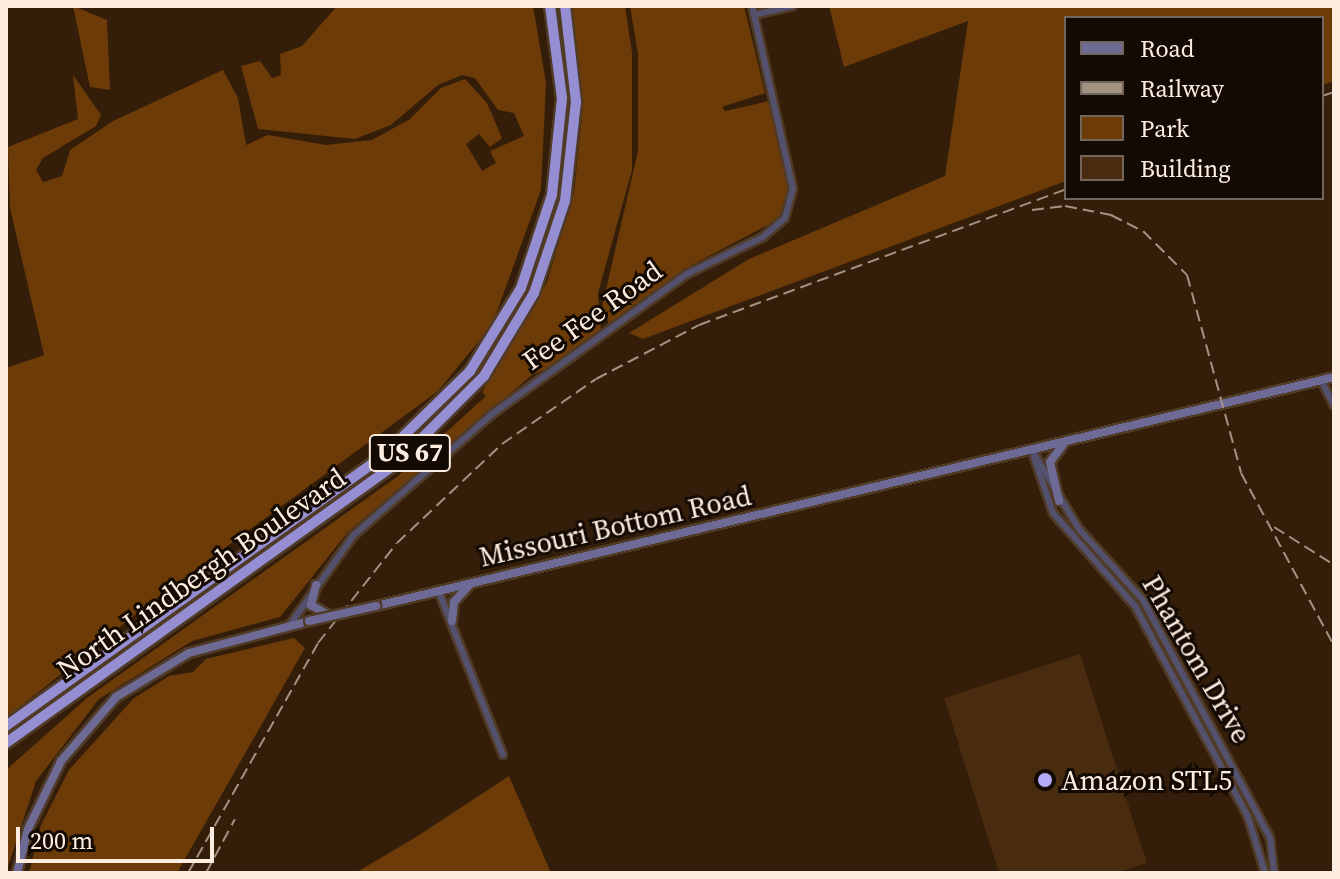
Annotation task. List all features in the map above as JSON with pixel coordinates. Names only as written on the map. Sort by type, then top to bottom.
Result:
[{"type":"highway","name":"North Lindbergh Boulevard","points":[[6,726],[402,441],[470,371],[521,288],[552,195],[562,98],[550,6]]},
{"type":"highway","name":"North Lindbergh Boulevard","points":[[6,743],[398,462],[484,376],[534,293],[565,201],[576,102],[565,6]]},
{"type":"street","name":"Fee Fee Road","points":[[289,626],[316,585],[367,522],[492,414],[687,274],[763,237],[785,218],[791,172],[752,6]]},
{"type":"street","points":[[754,15],[792,6]]},
{"type":"street","name":"Missouri Bottom Road","points":[[17,873],[28,829],[61,761],[116,697],[189,653],[309,621],[1334,377]]},
{"type":"street","points":[[1321,380],[1334,405]]},
{"type":"street","points":[[1059,501],[1050,462],[1066,442]]},
{"type":"street","name":"Phantom Drive","points":[[1032,450],[1059,501],[1143,600],[1270,838],[1274,873]]},
{"type":"street","name":"Phantom Drive","points":[[1032,450],[1053,513],[1135,606],[1248,817],[1265,873]]},
{"type":"street","points":[[452,621],[454,602],[472,582]]},
{"type":"street","points":[[316,585],[311,605],[330,616]]},
{"type":"street","points":[[438,590],[503,755]]},
{"type":"green space","points":[[73,6],[107,20],[110,90],[90,87]]},
{"type":"green space","points":[[337,6],[533,6],[546,83],[541,190],[492,325],[438,391],[146,606],[6,718],[6,368],[44,355],[10,208],[8,147],[78,119],[73,75],[101,115],[96,126],[43,158],[36,170],[43,182],[62,176],[70,150],[113,121],[223,70],[238,98],[246,145],[268,135],[326,145],[372,140],[410,119],[441,88],[465,79],[487,103],[502,138],[490,147],[479,134],[466,144],[482,171],[496,163],[490,151],[524,136],[514,113],[498,110],[475,78],[462,75],[438,85],[391,125],[355,139],[258,129],[241,66],[260,61],[272,78],[281,75],[280,54],[302,46]]},
{"type":"green space","points":[[572,6],[625,6],[632,52],[632,170],[598,293],[601,332],[564,361],[532,375],[348,532],[280,617],[192,641],[99,699],[36,781],[6,873],[6,770],[87,698],[398,476],[486,396],[482,392],[547,282],[574,192],[583,106]]},
{"type":"green space","points":[[630,6],[744,6],[765,93],[722,107],[725,111],[769,101],[789,185],[779,219],[692,265],[611,328],[602,307],[638,151],[638,54]]},
{"type":"green space","points":[[829,6],[1334,6],[1334,81],[1324,84],[1324,16],[1064,16],[1064,182],[643,339],[629,333],[749,259],[945,176],[968,21],[844,67]]},
{"type":"green space","points":[[294,638],[305,648],[177,873],[29,873],[41,825],[69,770],[133,699],[169,676],[193,672],[206,659]]},
{"type":"green space","points":[[509,776],[551,873],[355,873],[413,839]]},
{"type":"building","name":"Amazon STL5","points":[[1080,654],[1147,863],[1116,873],[999,873],[944,698]]},
{"type":"railway","points":[[1324,95],[1334,92]]},
{"type":"railway","points":[[188,873],[318,643],[397,543],[502,444],[596,379],[699,325],[1064,190]]},
{"type":"railway","points":[[1032,210],[1065,206],[1111,215],[1143,231],[1187,275],[1241,473],[1334,646]]},
{"type":"railway","points":[[1274,527],[1334,565]]},
{"type":"railway","points":[[206,873],[235,819]]},
{"type":"place","name":"Amazon STL5","points":[[1045,780]]}]
